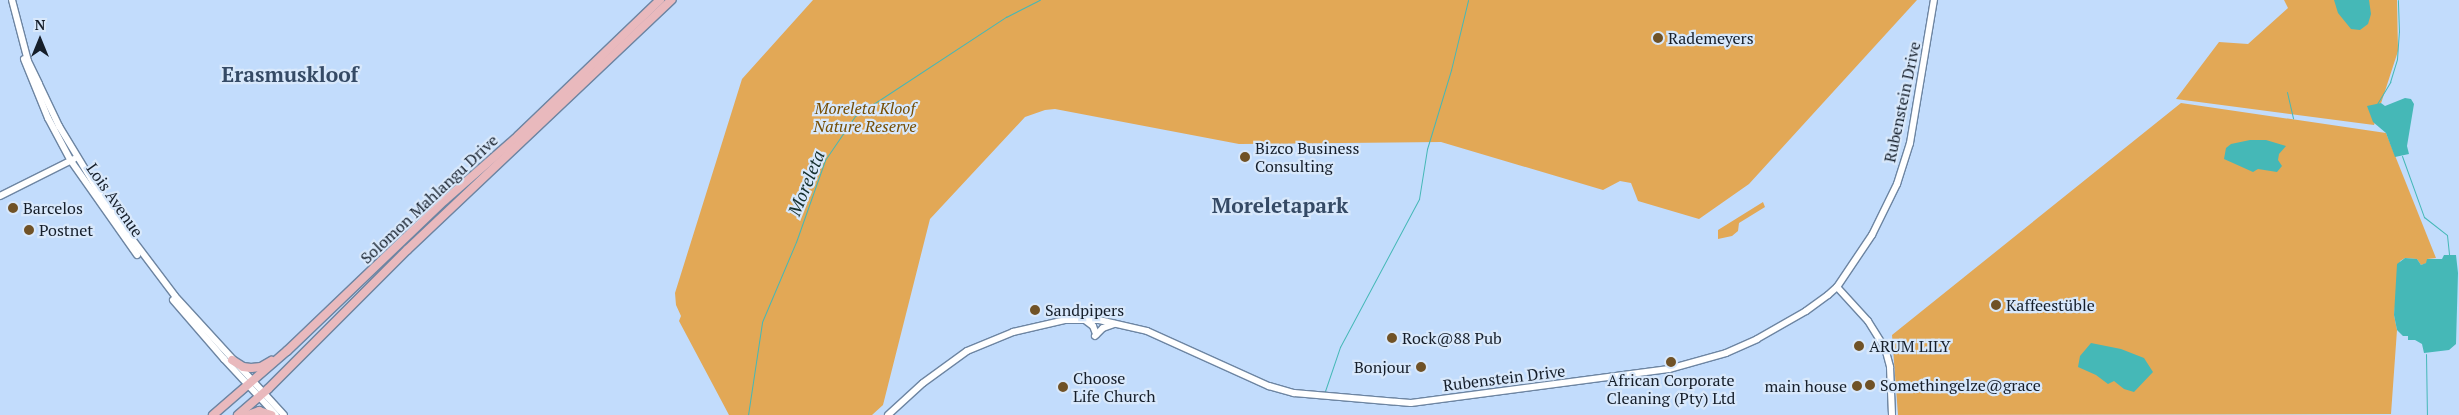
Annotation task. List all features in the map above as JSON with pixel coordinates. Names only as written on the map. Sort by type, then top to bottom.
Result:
[{"type":"main road","name":"Solomon Mahlangu Drive","points":[[213,415],[287,351],[660,0]]},
{"type":"main road","name":"Solomon Mahlangu Drive","points":[[238,415],[262,395],[408,250],[671,0]]},
{"type":"main road","points":[[232,360],[243,367],[256,368],[287,351]]},
{"type":"main road","points":[[248,415],[259,411],[271,415]]},
{"type":"street","name":"Lois Avenue","points":[[9,0],[24,62],[48,118],[71,161],[134,251],[185,316],[251,383]]},
{"type":"street","name":"Lois Avenue","points":[[12,0],[28,61],[59,126],[78,158],[136,246],[174,296],[251,383]]},
{"type":"street","name":"Rubenstein Drive","points":[[888,415],[923,383],[955,359],[984,343],[1036,325],[1083,319],[1118,323],[1147,331],[1282,390],[1328,397],[1411,403],[1616,377],[1669,369],[1708,360],[1757,340],[1806,311],[1836,287],[1878,223],[1900,175],[1917,113],[1934,0]]},
{"type":"street","points":[[0,196],[78,158]]},
{"type":"street","points":[[1836,287],[1868,322],[1885,348],[1890,367],[1892,415]]},
{"type":"street","points":[[1083,319],[1093,326],[1095,335],[1103,328],[1118,323]]},
{"type":"street","points":[[251,383],[284,415]]},
{"type":"street","points":[[262,395],[276,415]]},
{"type":"green space","name":"Moreleta Kloof Nature Reserve","points":[[813,0],[1917,0],[1749,184],[1699,219],[1638,201],[1631,183],[1620,181],[1603,190],[1441,142],[1239,144],[1055,109],[1045,110],[1025,117],[930,219],[883,405],[872,415],[729,415],[679,321],[681,316],[676,305],[675,293],[742,79]]},
{"type":"green space","points":[[2284,0],[2397,0],[2398,51],[2374,125],[2176,99],[2219,42],[2248,44],[2288,8]]},
{"type":"green space","points":[[2181,103],[2386,133],[2436,258],[2427,259],[2427,263],[2421,265],[2417,259],[2405,258],[2400,261],[2394,315],[2397,330],[2391,414],[1898,415],[1892,335]]},
{"type":"green space","points":[[1763,202],[1765,207],[1739,223],[1738,231],[1732,236],[1718,239],[1718,230]]},
{"type":"shaded area","points":[[2334,0],[2369,0],[2371,14],[2368,24],[2360,30],[2351,29],[2338,13]]},
{"type":"shaded area","points":[[2405,98],[2411,99],[2414,104],[2407,146],[2409,154],[2395,157],[2386,133],[2373,122],[2367,106],[2381,103],[2385,106]]},
{"type":"shaded area","points":[[2250,140],[2266,140],[2286,146],[2279,154],[2278,160],[2282,166],[2277,172],[2258,169],[2253,172],[2224,159],[2226,148],[2231,144]]},
{"type":"shaded area","points":[[2444,255],[2456,255],[2458,273],[2456,344],[2449,350],[2424,353],[2422,344],[2415,340],[2408,340],[2408,336],[2403,336],[2397,330],[2394,315],[2397,264],[2405,258],[2417,259],[2421,265],[2426,263],[2427,259],[2442,259]]},
{"type":"shaded area","points":[[2091,343],[2121,349],[2144,358],[2153,372],[2134,392],[2124,389],[2114,381],[2108,384],[2096,375],[2078,367],[2080,356]]},
{"type":"waterway","name":"Moreleta","points":[[748,415],[762,322],[796,242],[825,160],[855,116],[1006,17],[1040,0]]},
{"type":"waterway","points":[[1324,394],[1340,347],[1419,199],[1427,149],[1451,70],[1468,0]]},
{"type":"waterway","points":[[2377,104],[2390,82],[2397,59],[2399,32],[2398,0]]},
{"type":"waterway","points":[[2287,92],[2293,118]]},
{"type":"waterway","points":[[2402,156],[2424,217],[2447,235],[2449,255]]},
{"type":"waterway","points":[[2426,354],[2427,415]]},
{"type":"place","name":"Rademeyers","points":[[1658,38]]},
{"type":"place","name":"Bizco Business Consulting","points":[[1245,157]]},
{"type":"place","name":"Barcelos","points":[[13,208]]},
{"type":"place","name":"Postnet","points":[[29,230]]},
{"type":"place","name":"Kaffeestüble","points":[[1996,305]]},
{"type":"place","name":"Sandpipers","points":[[1035,310]]},
{"type":"place","name":"Rock@88 Pub","points":[[1392,338]]},
{"type":"place","name":"ARUM LILY","points":[[1859,346]]},
{"type":"place","name":"African Corporate Cleaning (Pty) Ltd","points":[[1671,362]]},
{"type":"place","name":"Bonjour","points":[[1421,367]]},
{"type":"place","name":"Somethingelze@grace","points":[[1870,385]]},
{"type":"place","name":"main house","points":[[1857,386]]},
{"type":"place","name":"Choose Life Church","points":[[1063,387]]},
{"type":"district","name":"Erasmuskloof","points":[[290,74]]},
{"type":"district","name":"Moreletapark","points":[[1280,205]]}]
